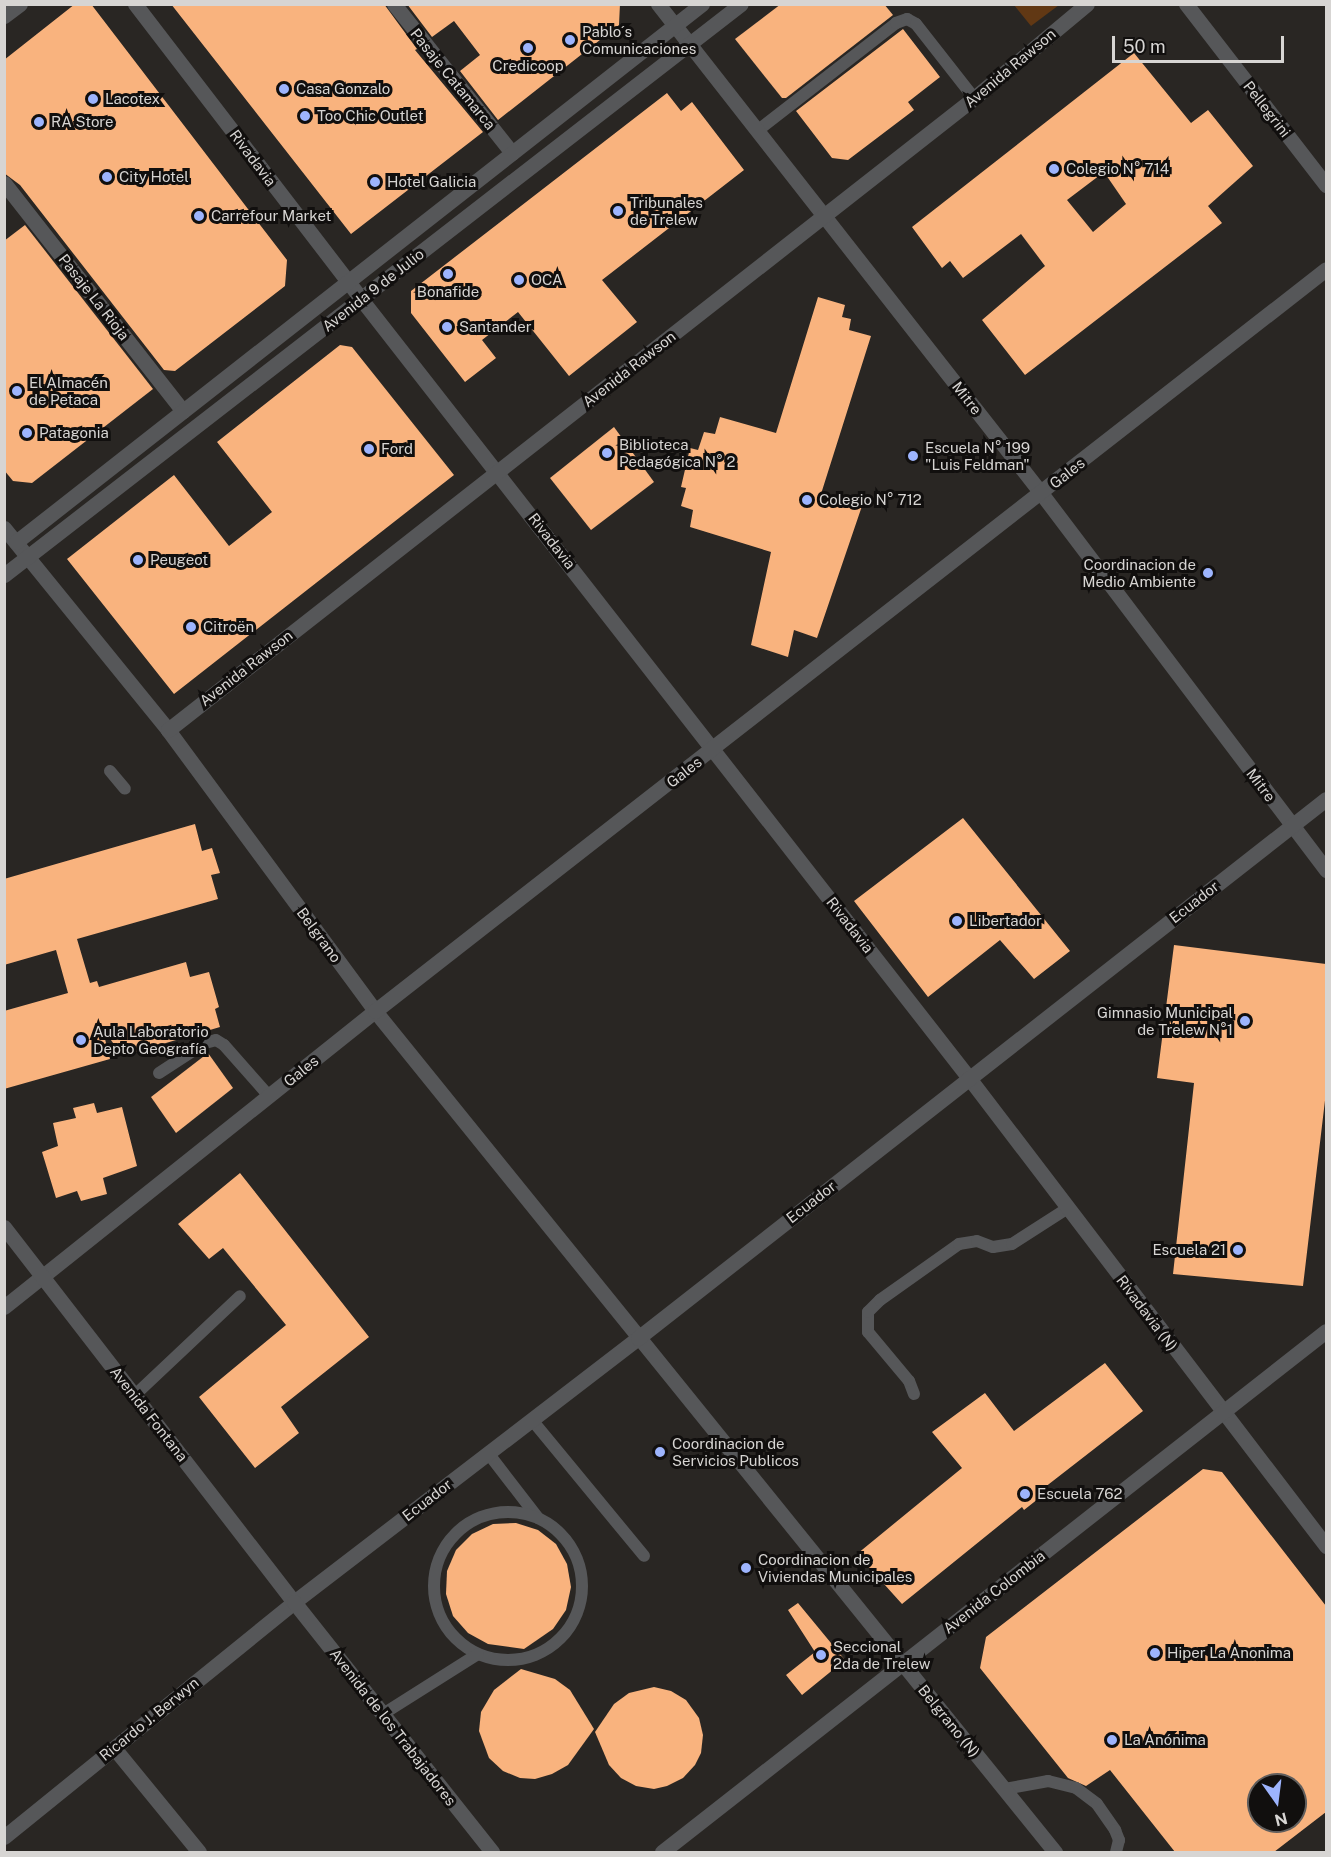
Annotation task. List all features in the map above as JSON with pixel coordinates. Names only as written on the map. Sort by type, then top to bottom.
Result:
[{"type":"street","points":[[4,16],[20,4]]},
{"type":"street","name":"Rivadavia","points":[[135,4],[361,299],[969,1078]]},
{"type":"street","name":"Pasaje Catamarca","points":[[393,4],[512,153]]},
{"type":"street","name":"Mitre","points":[[657,4],[1041,493],[1326,870]]},
{"type":"street","name":"Avenida 9 de Julio","points":[[16,542],[702,4]]},
{"type":"street","name":"Avenida 9 de Julio","points":[[4,575],[690,46],[741,4]]},
{"type":"street","name":"Avenida Rawson","points":[[168,730],[825,216],[974,98],[1087,4]]},
{"type":"street","name":"Pellegrini","points":[[1186,4],[1326,184]]},
{"type":"street","name":"Pasaje La Rioja","points":[[4,183],[183,411]]},
{"type":"street","name":"Gales","points":[[4,1307],[44,1278],[375,1011],[1326,269]]},
{"type":"street","name":"Belgrano","points":[[4,528],[168,730],[375,1011],[638,1338]]},
{"type":"street","name":"Ecuador","points":[[294,1602],[638,1338],[1326,799]]},
{"type":"street","name":"Rivadavia (N)","points":[[969,1078],[1326,1546]]},
{"type":"street","name":"Avenida Fontana","points":[[4,1227],[294,1602]]},
{"type":"street","name":"Avenida Colombia","points":[[662,1852],[1326,1331]]},
{"type":"street","name":"Belgrano (N)","points":[[638,1338],[1055,1852]]},
{"type":"street","name":"Avenida de los Trabajadores","points":[[294,1602],[492,1852]]},
{"type":"street","name":"Ricardo J. Berwyn","points":[[4,1837],[294,1602]]},
{"type":"street","points":[[114,1748],[199,1852]]},
{"type":"lane","points":[[758,131],[896,23],[907,19],[916,24],[974,98]]},
{"type":"lane","points":[[110,771],[125,789]]},
{"type":"lane","points":[[159,1073],[204,1043],[216,1040],[224,1045],[269,1096]]},
{"type":"lane","points":[[914,1394],[909,1382],[868,1332],[868,1312],[880,1300],[959,1244],[977,1241],[993,1247],[1012,1244],[1068,1208]]},
{"type":"lane","points":[[135,1395],[240,1296]]},
{"type":"lane","points":[[532,1420],[644,1556]]},
{"type":"lane","points":[[488,1453],[538,1518],[565,1538],[578,1559],[583,1584],[576,1616],[556,1643],[543,1652],[510,1660],[478,1654],[463,1646],[442,1621],[434,1589],[435,1572],[440,1556],[460,1529],[474,1520],[506,1512],[538,1518]]},
{"type":"lane","points":[[383,1714],[478,1654]]},
{"type":"lane","points":[[1005,1789],[1048,1781],[1076,1788],[1097,1804],[1115,1830],[1119,1840],[1116,1852]]},
{"type":"shaded area","points":[[1014,5],[1059,5],[1031,26]]},
{"type":"building","points":[[75,4],[91,4],[287,260],[285,286],[175,371],[164,370],[20,185],[4,173],[4,60]]},
{"type":"building","points":[[171,4],[384,4],[417,49],[415,50],[483,132],[351,234]]},
{"type":"building","points":[[407,4],[620,4],[619,25],[498,120],[460,71],[480,55],[454,21],[432,37]]},
{"type":"building","points":[[781,4],[884,4],[893,15],[786,98],[782,98],[735,39]]},
{"type":"building","points":[[903,29],[940,77],[908,102],[914,110],[848,160],[832,158],[796,111]]},
{"type":"building","points":[[1134,53],[1191,123],[1208,110],[1253,166],[1208,206],[1222,223],[1025,375],[982,320],[1045,266],[1021,234],[963,278],[950,261],[942,268],[912,227]],"holes":[[[1104,172],[1126,204],[1093,232],[1067,200]]]},
{"type":"building","points":[[667,93],[681,111],[692,102],[744,170],[602,280],[637,322],[569,376],[518,312],[482,340],[496,358],[465,382],[411,313],[411,291]]},
{"type":"building","points":[[25,225],[153,389],[32,483],[13,481],[4,470],[4,241]]},
{"type":"building","points":[[818,297],[845,305],[842,317],[851,319],[849,330],[871,336],[821,494],[862,506],[817,638],[794,630],[788,657],[751,645],[771,552],[690,527],[693,510],[681,506],[686,488],[681,487],[690,448],[698,450],[704,432],[715,434],[720,417],[776,433]]},
{"type":"building","points":[[340,345],[352,347],[454,475],[174,694],[67,559],[174,475],[229,546],[272,512],[217,442]]},
{"type":"building","name":"Biblioteca Pedagógica N° 2","points":[[614,427],[654,482],[591,530],[550,478]]},
{"type":"building","name":"Libertador","points":[[963,818],[1070,951],[1034,979],[1000,940],[928,997],[854,901]]},
{"type":"building","points":[[195,824],[202,851],[212,848],[220,873],[211,875],[218,899],[77,939],[90,983],[97,981],[99,987],[186,962],[190,977],[209,972],[219,1007],[215,1009],[220,1027],[122,1056],[102,1027],[110,1059],[4,1089],[4,1011],[68,993],[56,950],[4,965],[4,879]]},
{"type":"building","points":[[1174,945],[1326,964],[1326,1092],[1303,1286],[1173,1274],[1194,1083],[1157,1078]]},
{"type":"building","points":[[208,1053],[233,1088],[176,1133],[151,1097]]},
{"type":"building","points":[[94,1103],[97,1113],[122,1107],[137,1166],[103,1178],[107,1194],[81,1201],[77,1191],[56,1198],[42,1152],[58,1146],[53,1123],[76,1118],[73,1108]]},
{"type":"building","points":[[240,1173],[369,1337],[281,1407],[299,1433],[255,1468],[199,1397],[286,1325],[223,1248],[209,1259],[178,1224]]},
{"type":"building","points":[[1105,1363],[1143,1411],[1040,1491],[1043,1495],[1024,1510],[1022,1507],[902,1604],[857,1554],[962,1468],[932,1432],[985,1393],[1014,1431]]},
{"type":"building","name":"Hiper La Anonima","points":[[1203,1469],[1222,1472],[1326,1606],[1326,1812],[1307,1827],[1307,1773],[1247,1773],[1247,1833],[1299,1833],[1274,1852],[1175,1852],[1110,1770],[1086,1786],[1068,1778],[980,1668],[986,1637]]},
{"type":"building","points":[[516,1523],[538,1530],[556,1544],[567,1564],[571,1587],[566,1610],[553,1629],[524,1649],[488,1644],[468,1633],[453,1616],[446,1594],[447,1571],[456,1550],[472,1534],[493,1524]]},
{"type":"building","points":[[798,1603],[845,1660],[802,1695],[786,1675],[815,1652],[788,1610]]},
{"type":"building","points":[[521,1669],[555,1679],[570,1690],[594,1729],[568,1765],[552,1774],[535,1779],[520,1778],[503,1771],[489,1758],[479,1731],[481,1712],[494,1690]]},
{"type":"building","points":[[654,1687],[671,1691],[686,1700],[699,1718],[703,1735],[701,1753],[695,1765],[683,1778],[667,1786],[654,1789],[636,1786],[621,1778],[609,1765],[595,1732],[614,1704],[629,1693]]},
{"type":"place","name":"Pablo´s Comunicaciones","points":[[570,40]]},
{"type":"place","name":"Credicoop","points":[[528,48]]},
{"type":"place","name":"Casa Gonzalo","points":[[284,89]]},
{"type":"place","name":"Lacotex","points":[[93,99]]},
{"type":"place","name":"Too Chic Outlet","points":[[305,116]]},
{"type":"place","name":"RA Store","points":[[39,122]]},
{"type":"place","name":"Colegio N° 714","points":[[1054,169]]},
{"type":"place","name":"City Hotel","points":[[107,177]]},
{"type":"place","name":"Hotel Galicia","points":[[375,182]]},
{"type":"place","name":"Tribunales de Trelew","points":[[618,211]]},
{"type":"place","name":"Carrefour Market","points":[[199,216]]},
{"type":"place","name":"Bonafide","points":[[448,274]]},
{"type":"place","name":"OCA","points":[[519,280]]},
{"type":"place","name":"Santander","points":[[447,327]]},
{"type":"place","name":"El Almacén de Petaca","points":[[17,391]]},
{"type":"place","name":"Patagonia","points":[[27,433]]},
{"type":"place","name":"Ford","points":[[369,449]]},
{"type":"place","name":"Biblioteca Pedagógica N° 2","points":[[607,453]]},
{"type":"place","name":"Escuela N° 199 \"Luis Feldman\"","points":[[913,456]]},
{"type":"place","name":"Colegio N° 712","points":[[807,500]]},
{"type":"place","name":"Peugeot","points":[[138,560]]},
{"type":"place","name":"Coordinacion de Medio Ambiente","points":[[1208,573]]},
{"type":"place","name":"Citroën","points":[[191,627]]},
{"type":"place","name":"Libertador","points":[[957,921]]},
{"type":"place","name":"Gimnasio Municipal de Trelew N°1","points":[[1245,1021]]},
{"type":"place","name":"Aula Laboratorio Depto Geografía","points":[[81,1040]]},
{"type":"place","name":"Escuela 21","points":[[1238,1250]]},
{"type":"place","name":"Coordinacion de Servicios Publicos","points":[[660,1452]]},
{"type":"place","name":"Escuela 762","points":[[1025,1494]]},
{"type":"place","name":"Coordinacion de Viviendas Municipales","points":[[746,1568]]},
{"type":"place","name":"Hiper La Anonima","points":[[1155,1653]]},
{"type":"place","name":"Seccional 2da de Trelew","points":[[821,1655]]},
{"type":"place","name":"La Anónima","points":[[1112,1740]]}]
